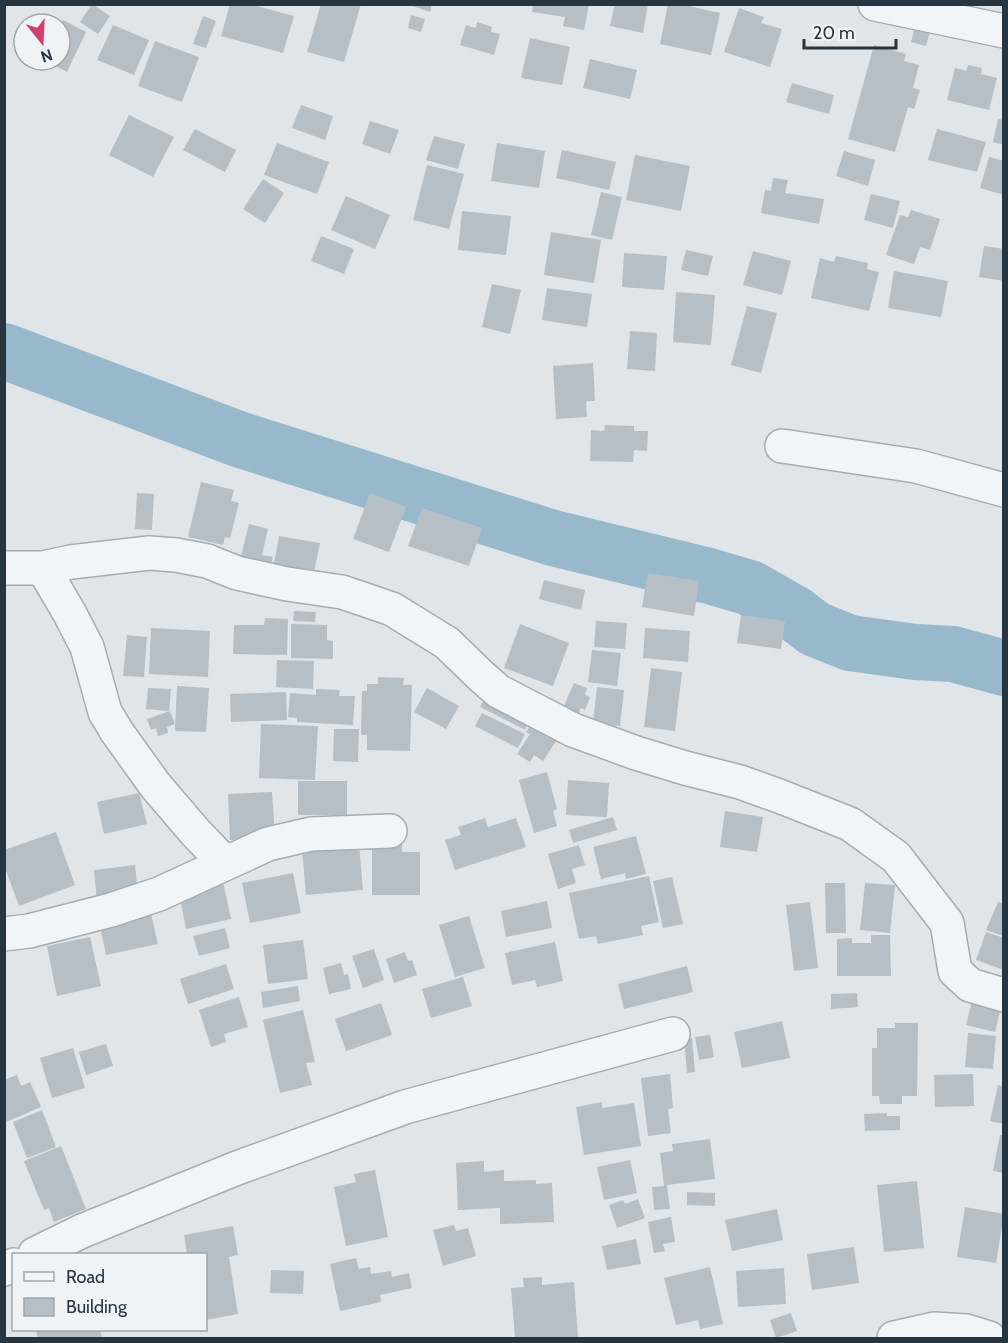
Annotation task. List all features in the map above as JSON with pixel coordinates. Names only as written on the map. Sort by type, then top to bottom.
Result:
[{"type":"street","points":[[875,4],[964,14],[1004,31]]},
{"type":"street","points":[[782,446],[916,466],[1004,490]]},
{"type":"street","points":[[4,568],[43,568],[71,562],[149,553],[176,555],[207,561],[237,573],[287,584],[342,592],[392,609],[447,643],[498,691],[573,730],[636,753],[740,782],[850,824],[896,857],[947,923],[956,971],[970,985],[1004,995]]},
{"type":"street","points":[[43,568],[87,647],[105,712],[117,732],[155,785],[225,863]]},
{"type":"street","points":[[4,934],[29,931],[111,910],[159,894],[268,844],[311,834],[390,831]]},
{"type":"street","points":[[37,1253],[82,1231],[237,1168],[405,1107],[673,1034]]},
{"type":"street","points":[[894,1338],[934,1329],[966,1331],[989,1338]]},
{"type":"building","points":[[92,4],[110,16],[98,34],[80,22]]},
{"type":"building","points":[[230,4],[249,4],[294,16],[283,53],[221,36]]},
{"type":"building","points":[[321,4],[361,4],[344,62],[307,52]]},
{"type":"building","points":[[407,4],[432,4],[430,12]]},
{"type":"building","points":[[533,4],[589,4],[584,30],[563,26],[565,17],[532,12]]},
{"type":"building","points":[[615,4],[648,4],[643,33],[610,26]]},
{"type":"building","points":[[668,4],[680,4],[720,13],[711,55],[660,44]]},
{"type":"building","points":[[739,8],[764,17],[761,23],[782,29],[770,67],[724,52]]},
{"type":"building","points":[[411,15],[425,19],[421,32],[408,28]]},
{"type":"building","points":[[203,16],[216,21],[206,48],[193,44]]},
{"type":"building","points":[[477,22],[492,27],[491,32],[500,34],[494,55],[460,45],[466,25],[476,28]]},
{"type":"building","points":[[72,25],[86,32],[72,61]]},
{"type":"building","points":[[113,25],[149,40],[134,75],[97,60]]},
{"type":"building","points":[[915,27],[930,31],[926,46],[911,42]]},
{"type":"building","points":[[530,38],[570,47],[562,85],[521,78]]},
{"type":"building","points":[[155,41],[199,57],[182,102],[138,86]]},
{"type":"building","points":[[874,45],[906,54],[904,61],[919,65],[913,88],[920,90],[914,109],[908,107],[895,152],[848,139]]},
{"type":"building","points":[[590,59],[637,70],[630,99],[583,88]]},
{"type":"building","points":[[968,65],[982,68],[981,74],[997,78],[989,110],[947,100],[955,68],[966,71]]},
{"type":"building","points":[[792,83],[834,95],[829,114],[786,102]]},
{"type":"building","points":[[301,105],[333,116],[325,140],[292,128]]},
{"type":"building","points":[[129,115],[174,137],[153,177],[109,155]]},
{"type":"building","points":[[998,119],[1004,120],[1004,145],[993,142]]},
{"type":"building","points":[[370,121],[399,130],[390,154],[362,144]]},
{"type":"building","points":[[195,129],[236,150],[225,172],[183,150]]},
{"type":"building","points":[[937,129],[986,142],[977,172],[928,160]]},
{"type":"building","points":[[434,136],[465,144],[458,169],[426,160]]},
{"type":"building","points":[[277,143],[329,162],[317,194],[264,175]]},
{"type":"building","points":[[497,143],[545,151],[539,188],[491,181]]},
{"type":"building","points":[[562,150],[616,162],[609,190],[556,178]]},
{"type":"building","points":[[844,151],[875,160],[868,186],[836,176]]},
{"type":"building","points":[[635,155],[690,166],[681,211],[626,200]]},
{"type":"building","points":[[989,157],[1004,161],[1004,195],[980,188]]},
{"type":"building","points":[[427,165],[464,174],[449,229],[413,220]]},
{"type":"building","points":[[773,178],[788,180],[785,193],[824,199],[819,224],[761,213],[765,190],[771,191]]},
{"type":"building","points":[[263,179],[284,193],[265,223],[243,209]]},
{"type":"building","points":[[601,192],[622,197],[612,240],[591,235]]},
{"type":"building","points":[[871,194],[900,201],[893,228],[864,220]]},
{"type":"building","points":[[346,196],[390,215],[375,249],[331,230]]},
{"type":"building","points":[[911,210],[940,219],[930,250],[920,247],[914,264],[886,255],[900,215],[908,217]]},
{"type":"building","points":[[462,211],[511,216],[506,255],[458,250]]},
{"type":"building","points":[[551,232],[601,240],[594,283],[544,275]]},
{"type":"building","points":[[321,236],[354,249],[344,274],[311,261]]},
{"type":"building","points":[[984,246],[1004,249],[1004,281],[979,277]]},
{"type":"building","points":[[686,250],[713,256],[708,276],[681,270]]},
{"type":"building","points":[[753,251],[791,261],[782,295],[743,285]]},
{"type":"building","points":[[624,253],[667,256],[664,290],[622,287]]},
{"type":"building","points":[[836,256],[868,263],[867,269],[879,272],[869,311],[811,298],[820,258],[834,262]]},
{"type":"building","points":[[894,271],[948,281],[941,317],[888,308]]},
{"type":"building","points":[[492,284],[521,290],[510,334],[482,327]]},
{"type":"building","points":[[547,288],[592,294],[587,327],[542,320]]},
{"type":"building","points":[[676,292],[715,295],[711,345],[673,342]]},
{"type":"building","points":[[747,306],[777,313],[761,373],[731,365]]},
{"type":"building","points":[[630,331],[657,333],[655,371],[627,369]]},
{"type":"building","points":[[593,363],[595,401],[586,401],[587,417],[556,419],[553,366]]},
{"type":"building","points":[[605,425],[634,426],[634,431],[648,431],[647,451],[634,450],[633,462],[590,461],[591,430],[604,431]]},
{"type":"building","points":[[201,482],[234,490],[231,501],[239,503],[230,538],[225,537],[223,545],[188,537]]},
{"type":"building","points":[[137,493],[154,494],[152,530],[135,529]]},
{"type":"building","points":[[370,493],[406,507],[389,552],[353,539]]},
{"type":"building","points":[[422,508],[482,528],[469,566],[408,546]]},
{"type":"building","points":[[249,524],[268,529],[262,555],[273,557],[268,576],[238,568]]},
{"type":"building","points":[[279,536],[320,543],[312,582],[272,574]]},
{"type":"building","points":[[648,573],[699,581],[694,616],[642,607]]},
{"type":"building","points":[[544,580],[585,590],[581,610],[539,599]]},
{"type":"building","points":[[294,611],[316,612],[315,622],[293,621]]},
{"type":"building","points":[[741,615],[785,621],[781,649],[737,643]]},
{"type":"building","points":[[265,618],[288,619],[287,655],[233,654],[234,625],[264,625]]},
{"type":"building","points":[[596,621],[627,623],[625,649],[594,647]]},
{"type":"building","points":[[291,624],[327,625],[327,640],[333,641],[333,659],[291,658]]},
{"type":"building","points":[[520,624],[569,643],[553,686],[504,668]]},
{"type":"building","points":[[151,628],[210,631],[208,677],[149,674]]},
{"type":"building","points":[[645,628],[690,631],[688,662],[643,658]]},
{"type":"building","points":[[127,635],[147,637],[144,677],[123,676]]},
{"type":"building","points":[[592,650],[621,653],[617,686],[588,682]]},
{"type":"building","points":[[277,660],[314,661],[313,689],[276,687]]},
{"type":"building","points":[[651,668],[682,672],[675,731],[644,727]]},
{"type":"building","points":[[378,677],[404,678],[403,685],[412,685],[410,751],[367,750],[367,735],[361,735],[362,691],[367,691],[367,684],[378,684]]},
{"type":"building","points":[[574,683],[587,688],[585,695],[590,697],[585,710],[581,708],[576,720],[561,713]]},
{"type":"building","points":[[177,686],[209,688],[206,732],[175,731]]},
{"type":"building","points":[[597,687],[624,690],[620,726],[593,723]]},
{"type":"building","points":[[148,688],[171,689],[169,711],[146,709]]},
{"type":"building","points":[[427,688],[459,706],[446,729],[414,712]]},
{"type":"building","points":[[316,689],[340,690],[339,696],[355,696],[353,725],[297,722],[297,718],[288,717],[290,693],[316,695]]},
{"type":"building","points":[[286,692],[287,720],[231,722],[230,694]]},
{"type":"building","points":[[486,696],[530,718],[525,730],[480,707]]},
{"type":"building","points":[[170,711],[175,724],[167,727],[168,733],[158,736],[156,728],[151,730],[147,719]]},
{"type":"building","points":[[482,713],[525,734],[518,748],[475,726]]},
{"type":"building","points":[[534,719],[558,738],[543,761],[534,755],[530,762],[517,754],[530,734],[526,732]]},
{"type":"building","points":[[261,724],[318,726],[315,780],[259,778]]},
{"type":"building","points":[[334,729],[359,729],[358,762],[333,761]]},
{"type":"building","points":[[547,772],[557,809],[553,811],[557,826],[534,833],[519,780]]},
{"type":"building","points":[[568,780],[609,783],[607,817],[566,815]]},
{"type":"building","points":[[298,781],[347,781],[347,815],[298,815]]},
{"type":"building","points":[[272,792],[275,838],[230,840],[228,794]]},
{"type":"building","points":[[139,793],[147,824],[104,834],[97,802]]},
{"type":"building","points":[[725,811],[763,817],[757,852],[720,847]]},
{"type":"building","points":[[613,817],[617,830],[573,843],[569,830]]},
{"type":"building","points":[[485,818],[488,827],[516,818],[526,847],[455,870],[445,840],[461,835],[458,827]]},
{"type":"building","points":[[56,832],[75,885],[19,906],[4,865],[4,850]]},
{"type":"building","points":[[636,836],[646,874],[626,879],[625,873],[601,879],[593,847]]},
{"type":"building","points":[[372,843],[402,843],[402,852],[420,852],[420,895],[372,895]]},
{"type":"building","points":[[359,844],[363,890],[306,895],[302,848]]},
{"type":"building","points":[[579,845],[585,865],[572,869],[576,883],[558,889],[548,854]]},
{"type":"building","points":[[135,865],[138,896],[97,901],[94,870]]},
{"type":"building","points":[[293,873],[301,913],[250,923],[242,883]]},
{"type":"building","points":[[649,876],[659,922],[641,926],[643,935],[598,944],[596,936],[579,939],[569,893]]},
{"type":"building","points":[[672,877],[683,924],[663,928],[653,881]]},
{"type":"building","points":[[223,882],[231,919],[186,929],[180,898],[205,893],[204,886]]},
{"type":"building","points":[[825,883],[845,883],[846,933],[826,933]]},
{"type":"building","points":[[865,883],[895,885],[890,933],[860,930]]},
{"type":"building","points":[[547,901],[552,928],[506,937],[501,911]]},
{"type":"building","points":[[810,902],[818,968],[794,971],[786,905]]},
{"type":"building","points":[[998,902],[1004,904],[1004,936],[986,930]]},
{"type":"building","points":[[151,914],[158,944],[106,955],[100,926]]},
{"type":"building","points":[[469,916],[485,968],[455,977],[439,925]]},
{"type":"building","points":[[225,928],[230,948],[199,956],[193,936]]},
{"type":"building","points":[[986,932],[1004,938],[1004,970],[976,960]]},
{"type":"building","points":[[871,935],[890,935],[891,976],[837,976],[837,939],[852,938],[852,943],[871,943]]},
{"type":"building","points":[[90,937],[101,986],[57,996],[47,946]]},
{"type":"building","points":[[303,940],[308,979],[268,984],[263,945]]},
{"type":"building","points":[[555,942],[563,981],[537,987],[535,980],[512,985],[505,953]]},
{"type":"building","points":[[374,949],[384,980],[363,988],[352,956]]},
{"type":"building","points":[[405,952],[408,961],[412,960],[417,975],[394,983],[386,959]]},
{"type":"building","points":[[341,963],[344,975],[348,974],[351,989],[329,994],[323,968]]},
{"type":"building","points":[[226,964],[234,989],[188,1004],[180,979]]},
{"type":"building","points":[[687,966],[693,992],[624,1009],[618,984]]},
{"type":"building","points":[[463,977],[472,1006],[431,1018],[422,989]]},
{"type":"building","points":[[298,986],[300,1001],[263,1008],[261,992]]},
{"type":"building","points":[[857,993],[858,1007],[831,1009],[831,994]]},
{"type":"building","points":[[239,997],[248,1027],[224,1034],[226,1042],[211,1047],[199,1010]]},
{"type":"building","points":[[972,1001],[1001,1007],[995,1032],[966,1025]]},
{"type":"building","points":[[381,1003],[392,1035],[346,1051],[335,1019]]},
{"type":"building","points":[[303,1010],[315,1062],[306,1063],[312,1085],[280,1093],[263,1020]]},
{"type":"building","points":[[782,1021],[790,1058],[742,1068],[734,1032]]},
{"type":"building","points":[[895,1023],[918,1023],[917,1096],[902,1096],[902,1104],[880,1104],[879,1096],[872,1096],[872,1048],[877,1048],[877,1028],[895,1028]]},
{"type":"building","points":[[968,1033],[996,1036],[993,1069],[965,1067]]},
{"type":"building","points":[[710,1035],[714,1057],[699,1060],[695,1037]]},
{"type":"building","points":[[692,1038],[695,1072],[687,1073],[684,1039]]},
{"type":"building","points":[[106,1044],[113,1066],[86,1075],[79,1052]]},
{"type":"building","points":[[73,1048],[85,1088],[52,1098],[40,1058]]},
{"type":"building","points":[[670,1074],[673,1108],[668,1109],[671,1133],[648,1136],[641,1078]]},
{"type":"building","points":[[973,1074],[974,1106],[935,1107],[934,1075]]},
{"type":"building","points":[[17,1075],[21,1086],[30,1082],[41,1107],[4,1123],[4,1080]]},
{"type":"building","points":[[998,1085],[1004,1087],[1004,1124],[990,1121]]},
{"type":"building","points":[[602,1102],[602,1108],[634,1103],[641,1146],[584,1155],[576,1107]]},
{"type":"building","points":[[42,1110],[56,1147],[27,1158],[13,1122]]},
{"type":"building","points":[[887,1113],[887,1116],[900,1116],[900,1130],[865,1131],[864,1114]]},
{"type":"building","points":[[1000,1135],[1004,1135],[1004,1173],[993,1171]]},
{"type":"building","points":[[710,1139],[715,1179],[667,1185],[670,1209],[654,1210],[652,1187],[664,1186],[660,1153],[673,1151],[672,1144]]},
{"type":"building","points":[[61,1146],[86,1209],[54,1222],[49,1208],[44,1210],[24,1161]]},
{"type":"building","points":[[630,1160],[637,1193],[604,1200],[597,1167]]},
{"type":"building","points":[[484,1161],[484,1172],[504,1170],[504,1181],[536,1180],[536,1184],[552,1183],[554,1222],[500,1224],[500,1208],[458,1210],[456,1163]]},
{"type":"building","points":[[375,1170],[388,1237],[346,1246],[334,1187],[356,1182],[354,1174]]},
{"type":"building","points":[[917,1181],[924,1248],[884,1252],[877,1185]]},
{"type":"building","points":[[687,1192],[715,1193],[715,1206],[687,1205]]},
{"type":"building","points":[[638,1199],[645,1218],[617,1228],[609,1205],[623,1200],[625,1204]]},
{"type":"building","points":[[965,1207],[1004,1214],[996,1263],[957,1257]]},
{"type":"building","points":[[777,1209],[783,1240],[732,1251],[725,1220]]},
{"type":"building","points":[[671,1217],[675,1242],[663,1244],[665,1251],[654,1253],[648,1222]]},
{"type":"building","points":[[454,1225],[456,1231],[468,1228],[476,1256],[443,1266],[433,1230]]},
{"type":"building","points":[[233,1226],[238,1255],[229,1257],[238,1314],[207,1320],[207,1253],[187,1253],[184,1235]]},
{"type":"building","points":[[636,1239],[641,1264],[607,1270],[602,1246]]},
{"type":"building","points":[[854,1247],[859,1283],[812,1290],[807,1254]]},
{"type":"building","points":[[356,1258],[359,1269],[370,1267],[371,1274],[391,1271],[392,1277],[409,1273],[412,1288],[380,1295],[381,1302],[340,1311],[330,1264]]},
{"type":"building","points":[[710,1267],[723,1324],[700,1329],[698,1320],[676,1325],[664,1278]]},
{"type":"building","points":[[784,1268],[786,1304],[738,1307],[736,1271]]},
{"type":"building","points":[[271,1270],[304,1271],[303,1294],[270,1293]]},
{"type":"building","points":[[542,1277],[542,1285],[574,1282],[578,1338],[515,1338],[511,1288],[524,1287],[523,1278]]},
{"type":"building","points":[[791,1313],[797,1331],[776,1338],[770,1320]]},
{"type":"building","points":[[36,1331],[100,1331],[102,1337],[98,1338],[38,1338]]},
{"type":"waterway","points":[[4,351],[241,440],[553,538],[750,588],[794,613],[815,629],[850,643],[915,652],[953,654],[1004,668]]}]
